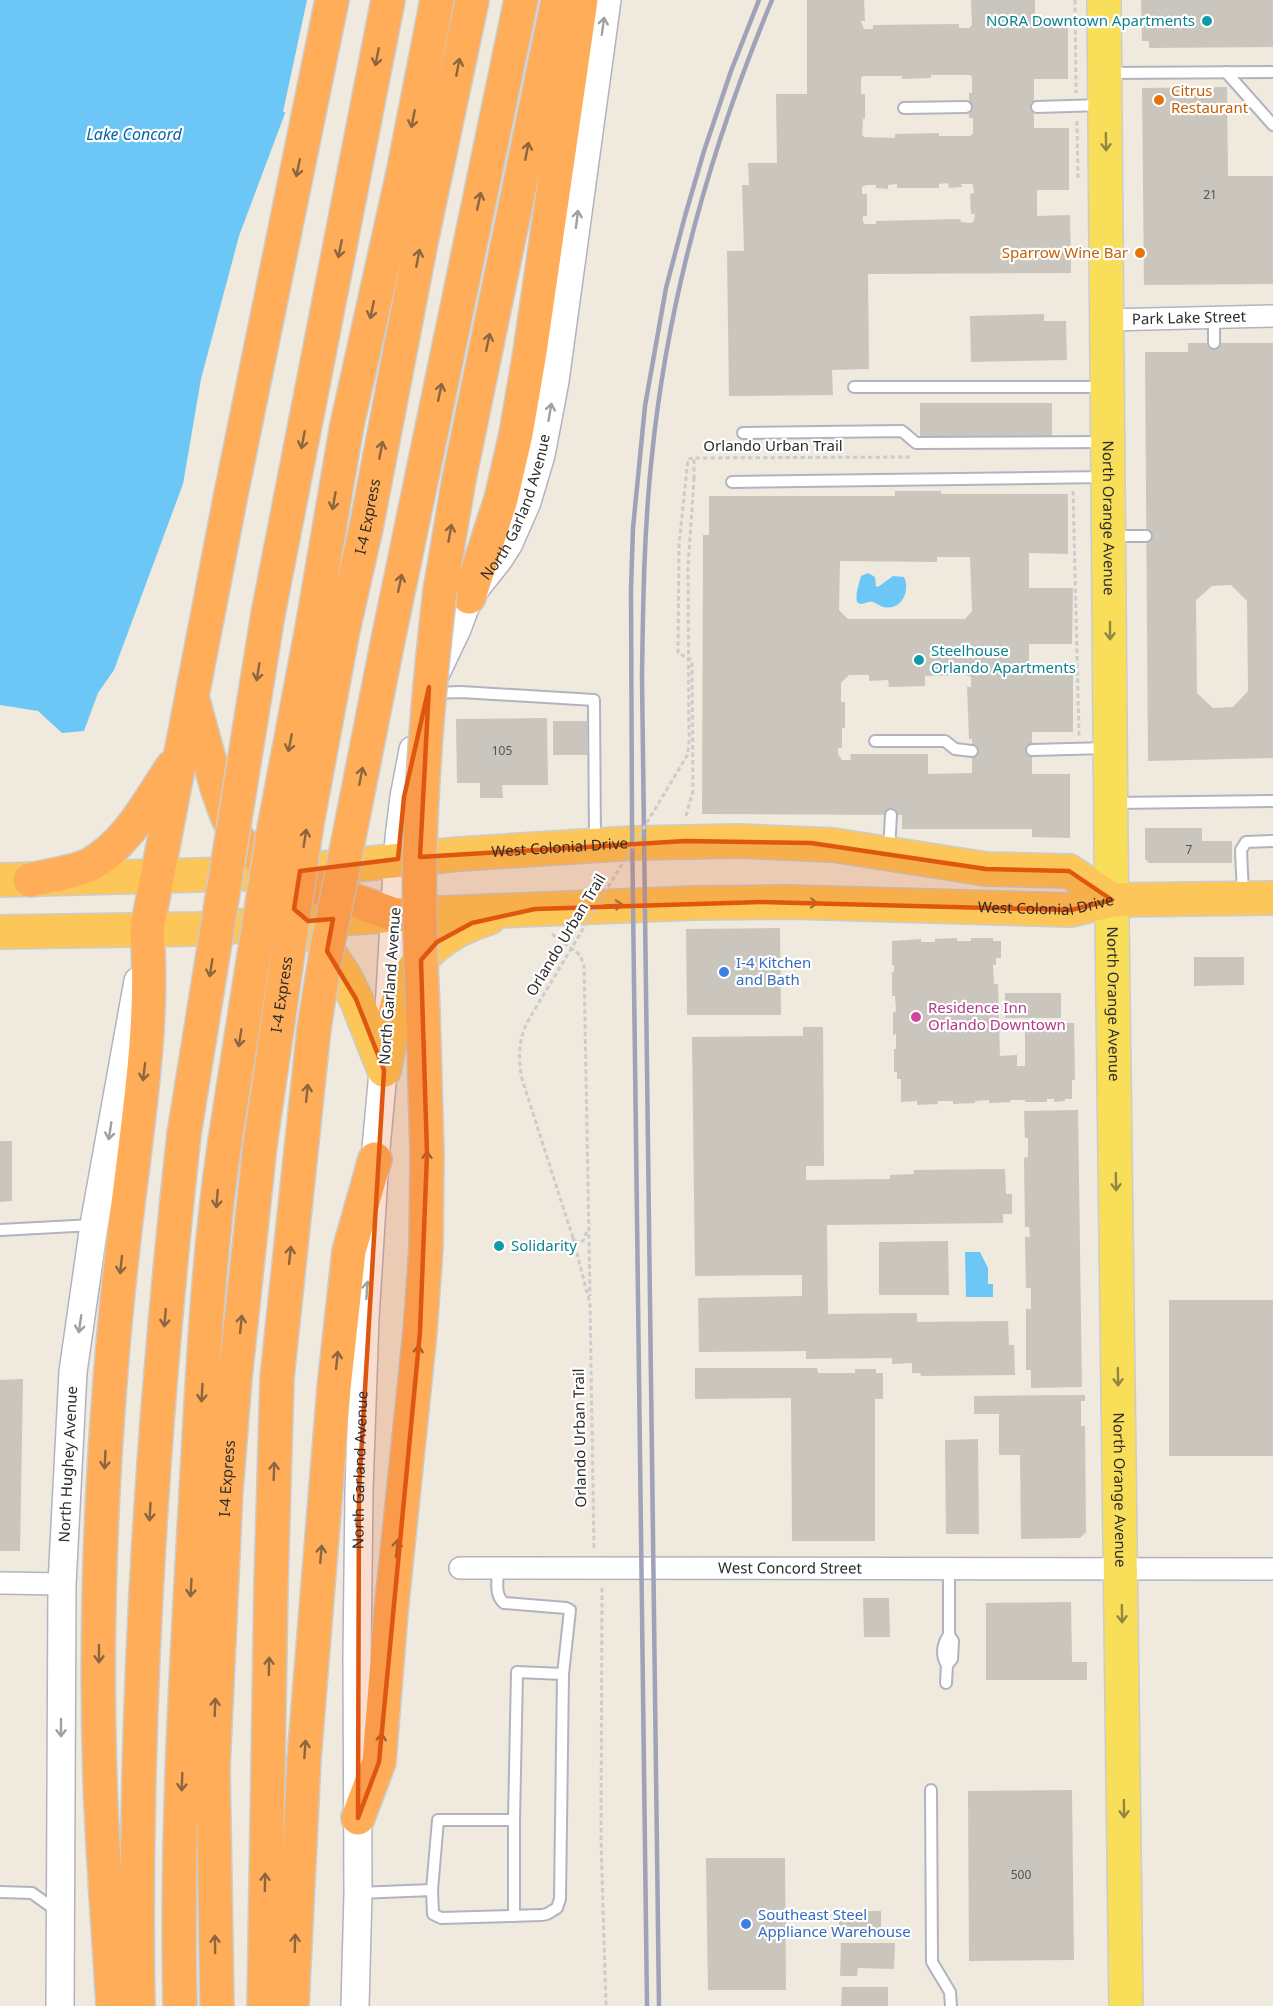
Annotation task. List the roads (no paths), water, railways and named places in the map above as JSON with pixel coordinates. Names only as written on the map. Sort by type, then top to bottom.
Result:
[{"type":"highway","points":[[125,2004],[103,1844],[99,1636],[106,1429],[117,1300],[146,1063],[150,963],[147,929],[231,494],[332,0]]},
{"type":"highway","points":[[125,2004],[138,1815],[145,1588],[160,1370],[184,1134],[268,614],[388,0]]},
{"type":"highway","name":"I-4 Express","points":[[217,2004],[213,1767],[226,1490],[235,1378],[260,1145],[307,823],[347,425],[404,169],[437,0]]},
{"type":"highway","name":"I-4 Express","points":[[180,2004],[178,1885],[191,1581],[217,1192],[273,834],[328,627],[366,528],[421,242],[472,0]]},
{"type":"highway","points":[[278,2004],[270,1596],[277,1378],[314,1028],[326,953],[388,640],[521,0]]},
{"type":"highway","points":[[454,594],[459,479],[558,0]]},
{"type":"highway","points":[[358,1818],[379,1762],[426,1248],[427,1154],[419,883],[422,780],[432,654],[454,594],[501,499],[516,434],[581,0]]},
{"type":"highway","points":[[192,697],[217,788],[239,841],[308,921],[344,975],[384,1070]]},
{"type":"highway","points":[[15,880],[88,866],[116,845],[139,816],[181,753]]},
{"type":"highway","name":"West Colonial Drive","points":[[15,880],[267,874],[398,859],[595,845],[684,841],[767,842],[833,845],[986,869],[1070,871],[1112,900]]},
{"type":"highway","points":[[267,874],[395,915]]},
{"type":"highway","points":[[1112,900],[1258,898]]},
{"type":"highway","name":"West Colonial Drive","points":[[0,932],[198,929],[395,915],[544,922],[645,904],[761,902],[1071,910],[1112,900]]},
{"type":"highway","points":[[384,1070],[400,994],[418,963],[431,949],[447,936],[472,923],[544,922]]},
{"type":"highway","points":[[278,2004],[304,1759],[334,1388],[350,1251],[375,1159]]},
{"type":"main road","name":"North Orange Avenue","points":[[1104,0],[1112,900],[1126,2006]]},
{"type":"street","name":"North Garland Avenue","points":[[355,2006],[358,1893],[359,1490],[365,1318],[375,1159],[384,1070],[404,797],[427,693],[457,629],[454,594],[500,559],[527,502],[543,447],[556,370],[607,0]]},
{"type":"street","name":"Park Lake Street","points":[[1107,320],[1273,316]]},
{"type":"street","name":"North Hughey Avenue","points":[[60,2006],[62,1584],[73,1372],[113,1110],[147,929]]},
{"type":"street","name":"West Concord Street","points":[[460,1568],[1273,1569]]},
{"type":"street","points":[[0,1583],[62,1584]]},
{"type":"lane","points":[[1226,72],[1273,125]]},
{"type":"lane","points":[[1037,106],[1105,89],[1226,72],[1273,72]]},
{"type":"lane","points":[[904,108],[966,107]]},
{"type":"lane","points":[[1214,318],[1214,343]]},
{"type":"lane","points":[[855,387],[1108,387]]},
{"type":"lane","points":[[743,433],[902,431],[916,443],[1108,442]]},
{"type":"lane","points":[[732,482],[1108,477]]},
{"type":"lane","points":[[1109,536],[1146,536]]},
{"type":"lane","points":[[427,693],[460,692],[594,700],[595,845]]},
{"type":"lane","points":[[875,741],[945,741],[955,749],[972,751]]},
{"type":"lane","points":[[890,741],[890,754]]},
{"type":"lane","points":[[1032,750],[1111,748]]},
{"type":"lane","points":[[1111,803],[1273,801]]},
{"type":"lane","points":[[889,854],[891,815]]},
{"type":"lane","points":[[1258,898],[1241,850],[1246,842],[1273,841]]},
{"type":"lane","points":[[0,1230],[94,1225]]},
{"type":"lane","points":[[498,1568],[497,1593],[504,1603],[570,1610],[563,1674],[560,1899],[557,1908],[547,1914],[436,1917],[433,1914],[432,1890],[438,1820],[514,1820]]},
{"type":"lane","points":[[945,1683],[947,1665],[943,1659],[944,1642],[949,1635],[949,1569]]},
{"type":"lane","points":[[514,1916],[517,1671],[563,1674]]},
{"type":"lane","points":[[931,1790],[932,1962],[950,1992],[951,2006]]},
{"type":"lane","points":[[358,1893],[432,1890]]},
{"type":"lane","points":[[0,1892],[32,1893],[60,1913]]},
{"type":"water","name":"Lake Concord","points":[[0,0],[318,0],[293,92],[239,236],[201,379],[183,484],[114,670],[98,693],[84,731],[62,733],[38,711],[0,705]]},
{"type":"water","points":[[868,573],[875,577],[878,587],[893,576],[904,577],[906,588],[900,603],[890,607],[872,602],[860,604],[857,602],[861,576]]},
{"type":"water","points":[[965,1252],[980,1252],[988,1268],[988,1284],[993,1284],[993,1297],[966,1297]]},
{"type":"railway","points":[[647,2006],[632,824],[633,528],[645,406],[666,288],[704,151],[731,71],[759,0]]},
{"type":"railway","points":[[659,2006],[642,677],[643,594],[649,483],[659,396],[669,338],[695,223],[730,111],[772,0]]},
{"type":"place","name":"NORA Downtown Apartments","points":[[1207,21]]},
{"type":"place","name":"Citrus Restaurant","points":[[1159,100]]},
{"type":"place","name":"Sparrow Wine Bar","points":[[1140,253]]},
{"type":"place","name":"Steelhouse Orlando Apartments","points":[[919,660]]},
{"type":"place","name":"I-4 Kitchen and Bath","points":[[724,972]]},
{"type":"place","name":"Residence Inn Orlando Downtown","points":[[916,1017]]},
{"type":"place","name":"Solidarity","points":[[499,1246]]},
{"type":"place","name":"Southeast Steel Appliance Warehouse","points":[[746,1924]]}]
